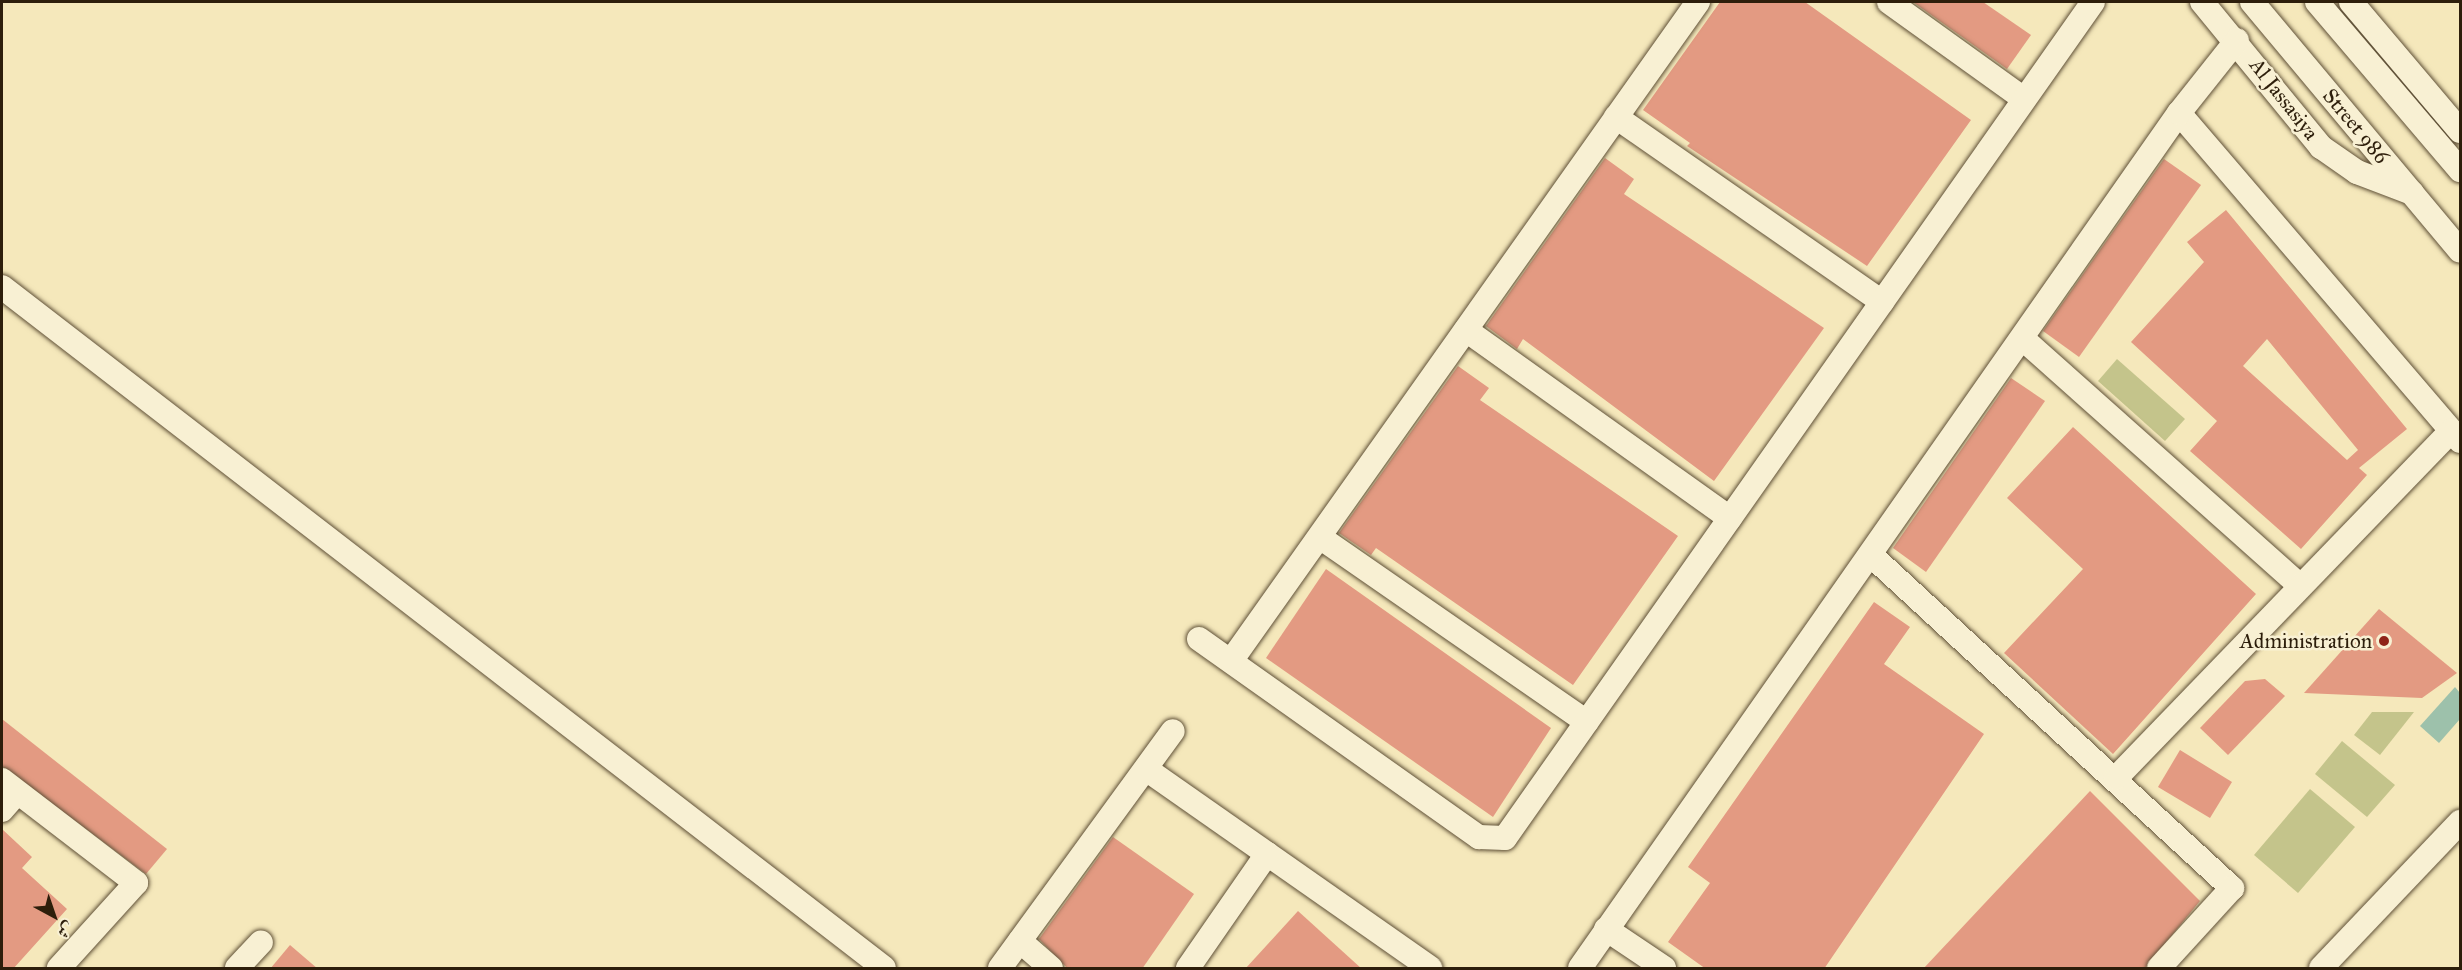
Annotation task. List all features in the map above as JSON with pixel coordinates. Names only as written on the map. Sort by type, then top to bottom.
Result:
[{"type":"street","points":[[1231,662],[1321,538],[1698,2]]},
{"type":"street","points":[[1889,2],[2024,99]]},
{"type":"street","points":[[1200,639],[1492,841],[1505,838],[2091,2]]},
{"type":"street","name":"Al Jassasiya","points":[[2202,2],[2237,40],[2321,147],[2357,172],[2412,193]]},
{"type":"street","name":"Street 986","points":[[2252,2],[2460,251]]},
{"type":"street","points":[[2317,2],[2460,170]]},
{"type":"street","points":[[2351,2],[2460,131]]},
{"type":"street","points":[[1580,969],[1606,929],[1872,556],[2179,113],[2237,40]]},
{"type":"street","points":[[2116,778],[2300,586],[2456,436],[2179,113]]},
{"type":"street","points":[[1616,117],[1882,302]]},
{"type":"street","points":[[2,287],[884,969]]},
{"type":"street","points":[[1466,330],[1730,518]]},
{"type":"street","points":[[2023,339],[2300,586]]},
{"type":"street","points":[[1321,538],[1587,722]]},
{"type":"street","points":[[1872,556],[2116,778],[2232,888],[2159,969]]},
{"type":"street","points":[[1000,969],[1173,731]]},
{"type":"street","points":[[1146,769],[1430,969]]},
{"type":"street","points":[[7,794],[136,883],[59,969]]},
{"type":"street","points":[[2321,969],[2460,822]]},
{"type":"street","points":[[1188,969],[1268,854]]},
{"type":"street","points":[[1606,929],[1664,969]]},
{"type":"street","points":[[1020,941],[1051,969]]},
{"type":"street","points":[[243,966],[261,942]]},
{"type":"green space","points":[[2117,359],[2185,419],[2165,441],[2098,381]]},
{"type":"green space","points":[[2372,712],[2414,712],[2380,755],[2354,735]]},
{"type":"green space","points":[[2342,741],[2395,785],[2367,817],[2315,774]]},
{"type":"green space","points":[[2310,789],[2355,827],[2298,893],[2254,855]]},
{"type":"shaded area","points":[[2455,687],[2460,693],[2460,719],[2439,743],[2420,726]]},
{"type":"building","points":[[1720,2],[1805,2],[1971,120],[1867,266],[1687,146],[1690,143],[1643,110]]},
{"type":"building","points":[[1913,2],[1983,2],[2031,35],[2007,69]]},
{"type":"building","points":[[1605,158],[1634,179],[1624,194],[1824,328],[1714,481],[1523,339],[1517,349],[1486,326]]},
{"type":"building","points":[[2164,159],[2201,185],[2079,357],[2043,331]]},
{"type":"building","points":[[2226,210],[2407,429],[2359,468],[2367,475],[2301,549],[2190,451],[2217,421],[2131,342],[2204,262],[2187,242]],"holes":[[[2267,339],[2358,450],[2347,460],[2243,366]]]},
{"type":"building","points":[[1458,366],[1489,388],[1480,400],[1678,536],[1573,685],[1376,548],[1371,555],[1339,533]]},
{"type":"building","points":[[2011,378],[2045,401],[1926,572],[1893,548]]},
{"type":"building","points":[[2073,427],[2256,594],[2113,754],[2004,653],[2083,569],[2007,498]]},
{"type":"building","points":[[1326,569],[1551,728],[1493,817],[1266,658]]},
{"type":"building","points":[[1874,602],[1910,627],[1884,664],[1984,734],[1824,969],[1706,969],[1668,942],[1710,883],[1688,867]]},
{"type":"building","name":"Administration","points":[[2379,609],[2457,673],[2422,698],[2304,693]]},
{"type":"building","points":[[2265,679],[2285,696],[2228,755],[2200,728],[2245,681]]},
{"type":"building","points":[[2,719],[167,849],[146,874],[2,766]]},
{"type":"building","points":[[2180,750],[2232,782],[2210,818],[2158,787]]},
{"type":"building","points":[[2090,791],[2200,901],[2144,969],[1923,969]]},
{"type":"building","points":[[2,829],[32,857],[22,868],[67,909],[13,969],[2,969]]},
{"type":"building","points":[[1113,837],[1194,894],[1142,969],[1068,969],[1039,939]]},
{"type":"building","points":[[1298,911],[1362,969],[1245,969]]},
{"type":"building","points":[[290,945],[318,969],[270,969]]},
{"type":"place","name":"Administration","points":[[2384,641]]}]
